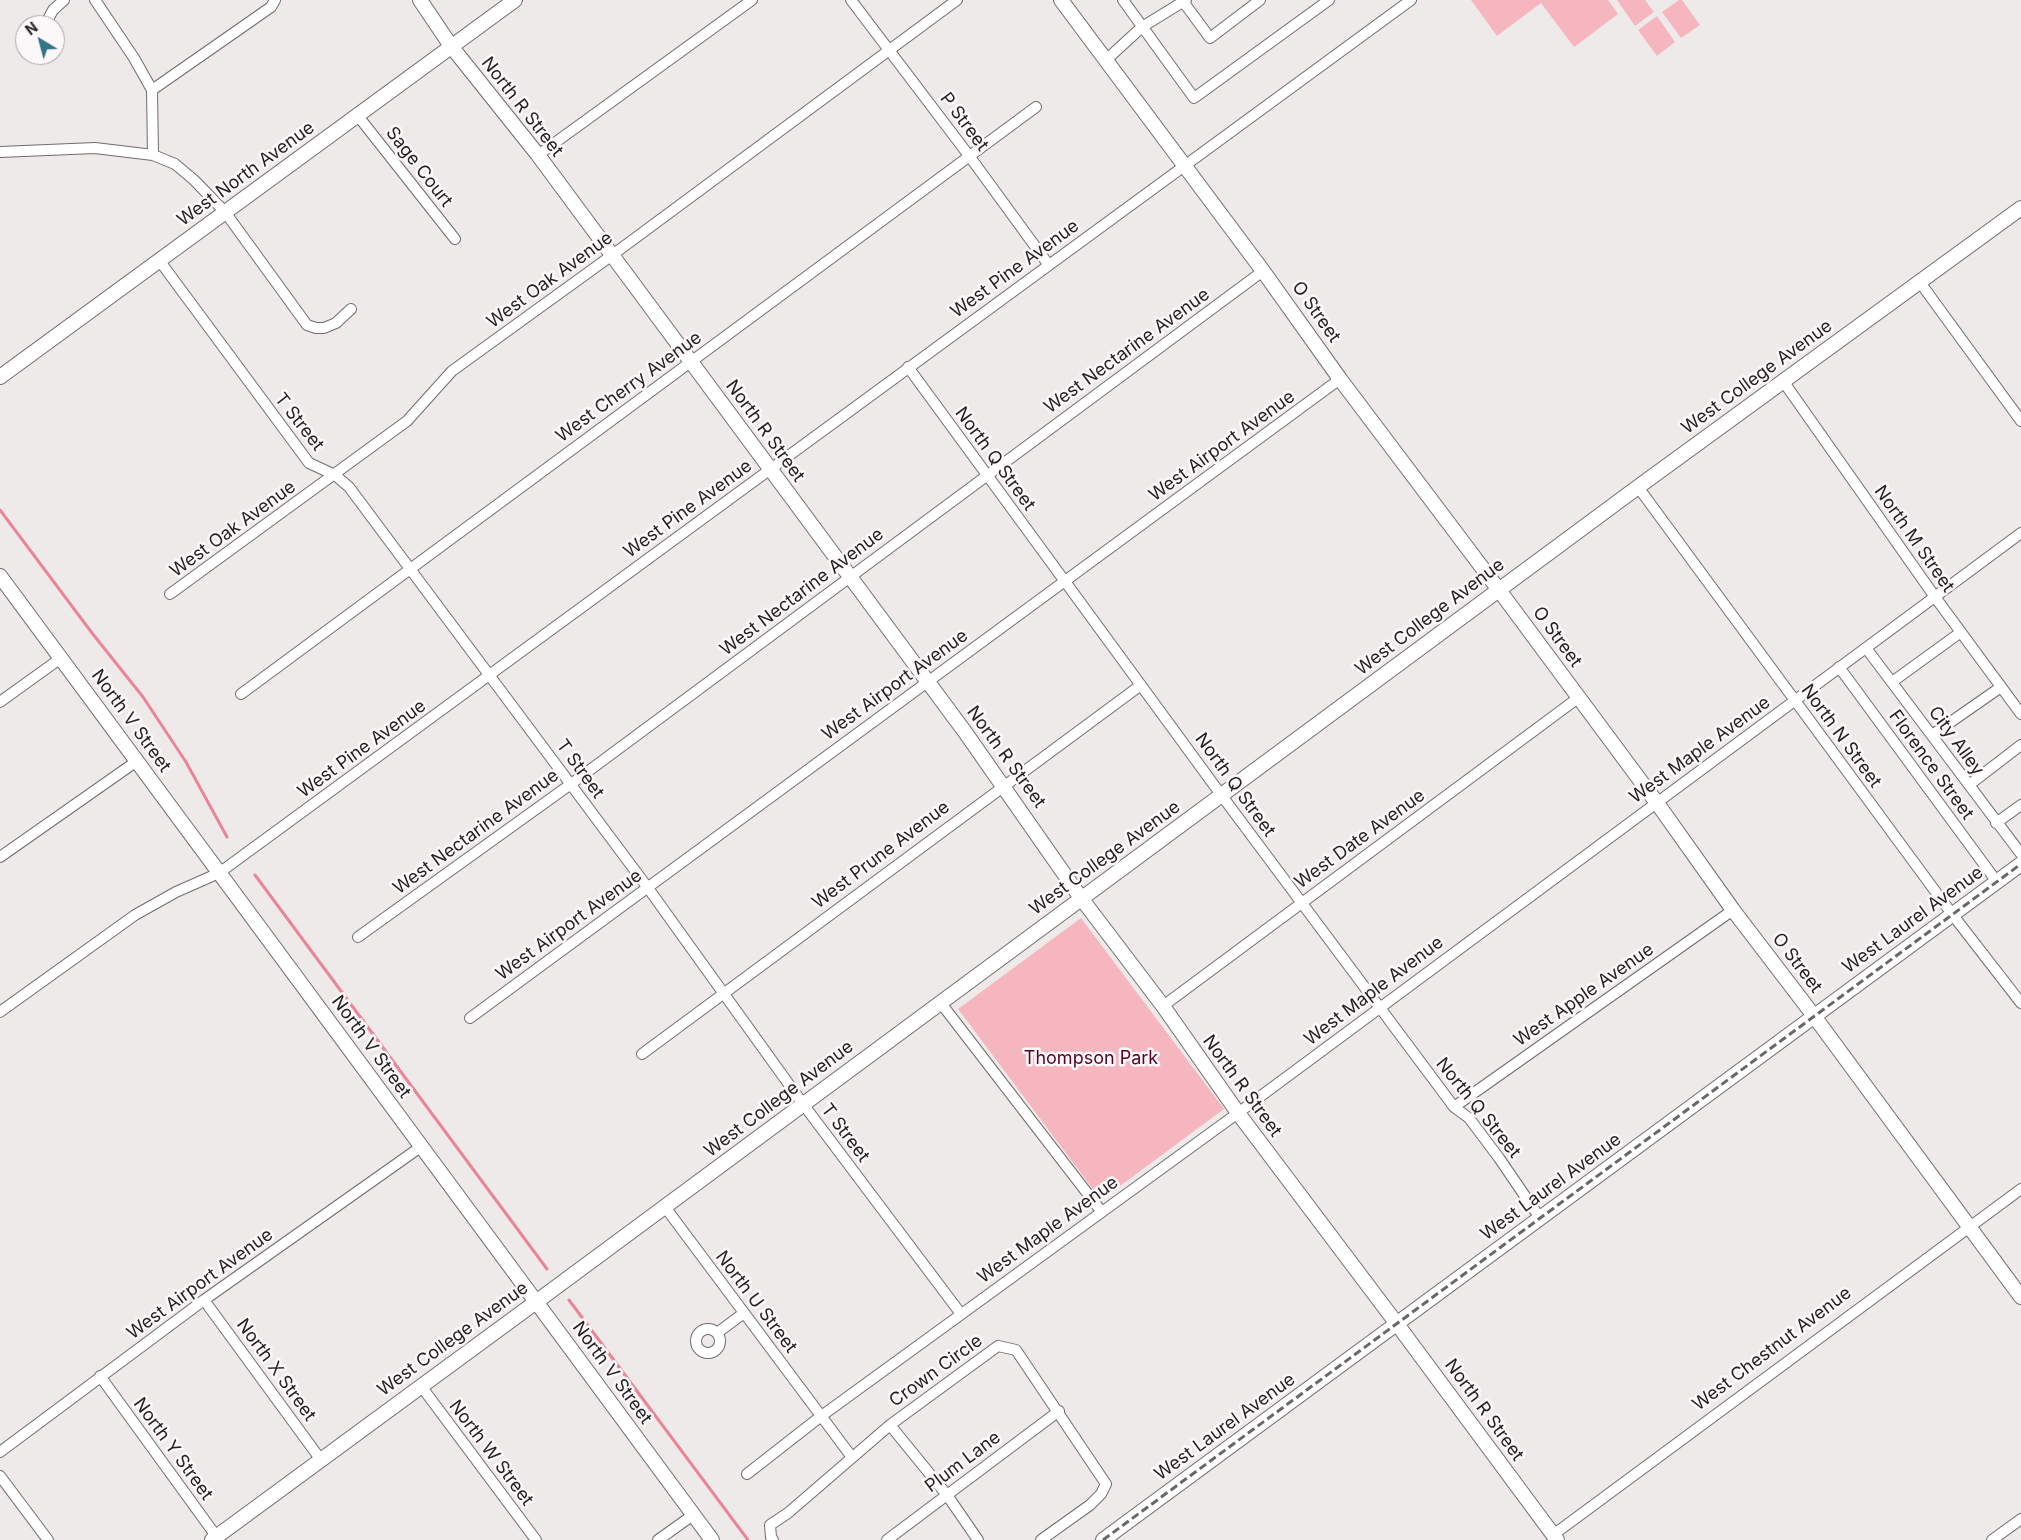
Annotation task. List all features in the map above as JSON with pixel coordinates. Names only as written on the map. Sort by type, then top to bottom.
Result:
[{"type":"street","points":[[50,15],[64,0]]},
{"type":"street","points":[[95,0],[134,58],[152,90],[152,155]]},
{"type":"street","points":[[152,90],[271,7],[275,0]]},
{"type":"street","name":"North R Street","points":[[420,0],[452,46],[538,155],[1004,785],[1081,898],[1162,1006],[1238,1113],[1397,1324],[1552,1538]]},
{"type":"street","name":"West North Avenue","points":[[0,377],[515,0]]},
{"type":"street","points":[[538,155],[752,0]]},
{"type":"street","name":"P Street","points":[[851,0],[1048,264]]},
{"type":"street","name":"West Oak Avenue","points":[[170,594],[407,421],[452,371],[957,0]]},
{"type":"street","name":"O Street","points":[[1062,0],[1263,271],[1340,379],[1499,590],[1733,910],[1814,1016],[2021,1297]]},
{"type":"street","points":[[1123,0],[1194,98],[1329,0]]},
{"type":"street","points":[[1106,60],[1142,26],[1183,1],[1210,38],[1260,0]]},
{"type":"street","name":"West Pine Avenue","points":[[0,1012],[135,915],[176,892],[219,873],[1411,0]]},
{"type":"street","name":"West Cherry Avenue","points":[[241,694],[1036,107]]},
{"type":"street","name":"Sage Court","points":[[358,116],[454,239]]},
{"type":"street","points":[[0,152],[95,148],[152,155],[175,164],[188,174],[225,212],[307,325],[324,328],[336,322],[351,309]]},
{"type":"street","name":"West College Avenue","points":[[216,1539],[1638,487],[2021,208]]},
{"type":"street","name":"T Street","points":[[159,260],[308,463],[335,475],[349,487],[491,675],[648,888],[803,1104],[961,1314]]},
{"type":"street","name":"West Nectarine Avenue","points":[[358,937],[570,784],[1263,271]]},
{"type":"street","points":[[1919,281],[2021,421]]},
{"type":"street","name":"North Q Street","points":[[908,367],[1222,796],[1454,1107],[1469,1118],[1540,1218]]},
{"type":"street","name":"West Airport Avenue","points":[[470,1018],[1340,379]]},
{"type":"street","name":"North M Street","points":[[1782,381],[1935,597],[2021,714]]},
{"type":"street","name":"North N Street","points":[[1638,487],[1952,914],[2021,1003]]},
{"type":"street","name":"West Maple Avenue","points":[[747,1474],[820,1416],[1238,1113],[2021,533]]},
{"type":"street","name":"North V Street","points":[[0,576],[712,1540]]},
{"type":"street","points":[[1892,682],[1961,632]]},
{"type":"street","name":"City Alley","points":[[1866,648],[2021,854]]},
{"type":"street","points":[[0,702],[61,658]]},
{"type":"street","name":"Florence Street","points":[[1839,667],[1997,882]]},
{"type":"street","name":"West Prune Avenue","points":[[642,1054],[1142,685]]},
{"type":"street","points":[[1932,735],[2001,687]]},
{"type":"street","name":"West Date Avenue","points":[[1162,1006],[1578,698]]},
{"type":"street","points":[[1969,785],[2021,745]]},
{"type":"street","points":[[0,857],[137,761]]},
{"type":"street","points":[[1996,823],[2021,805]]},
{"type":"street","name":"West Laurel Avenue","points":[[1103,1540],[2021,864]]},
{"type":"street","name":"West Apple Avenue","points":[[1454,1107],[1733,910]]},
{"type":"street","points":[[940,1002],[1101,1211]]},
{"type":"street","name":"West Airport Avenue","points":[[0,1452],[204,1300],[422,1146]]},
{"type":"street","name":"West Chestnut Avenue","points":[[1552,1538],[2021,1189]]},
{"type":"street","name":"North U Street","points":[[665,1207],[851,1456]]},
{"type":"street","name":"North X Street","points":[[204,1300],[321,1460]]},
{"type":"street","points":[[717,1333],[744,1313]]},
{"type":"street","name":"Crown Circle","points":[[773,1540],[770,1525],[788,1513],[851,1456],[890,1425],[998,1346],[1016,1350],[1059,1411],[1106,1484],[1101,1494],[1090,1505],[1041,1540]]},
{"type":"street","name":"North Y Street","points":[[100,1376],[216,1539]]},
{"type":"street","name":"North W Street","points":[[421,1386],[536,1540]]},
{"type":"street","name":"Plum Lane","points":[[887,1540],[1059,1411]]},
{"type":"street","points":[[890,1425],[947,1495],[978,1540]]},
{"type":"street","points":[[0,1476],[48,1540]]},
{"type":"street","points":[[658,1540],[693,1515]]},
{"type":"street","points":[[1992,1540],[2021,1519]]},
{"type":"green space","points":[[1471,0],[1608,0],[1618,14],[1574,47],[1541,3],[1497,36]]},
{"type":"green space","points":[[1617,0],[1645,0],[1654,12],[1635,26]]},
{"type":"green space","points":[[1679,0],[1682,0],[1700,25],[1681,38],[1662,12]]},
{"type":"green space","points":[[1657,16],[1675,42],[1657,56],[1638,30]]},
{"type":"green space","name":"Thompson Park","points":[[1081,918],[1224,1109],[1101,1200],[958,1009]]},
{"type":"waterway","points":[[0,510],[92,633],[143,697],[186,762],[227,837]]},
{"type":"waterway","points":[[255,875],[547,1269]]},
{"type":"waterway","points":[[569,1300],[748,1540]]},
{"type":"railway","points":[[1103,1540],[2021,864]]}]
